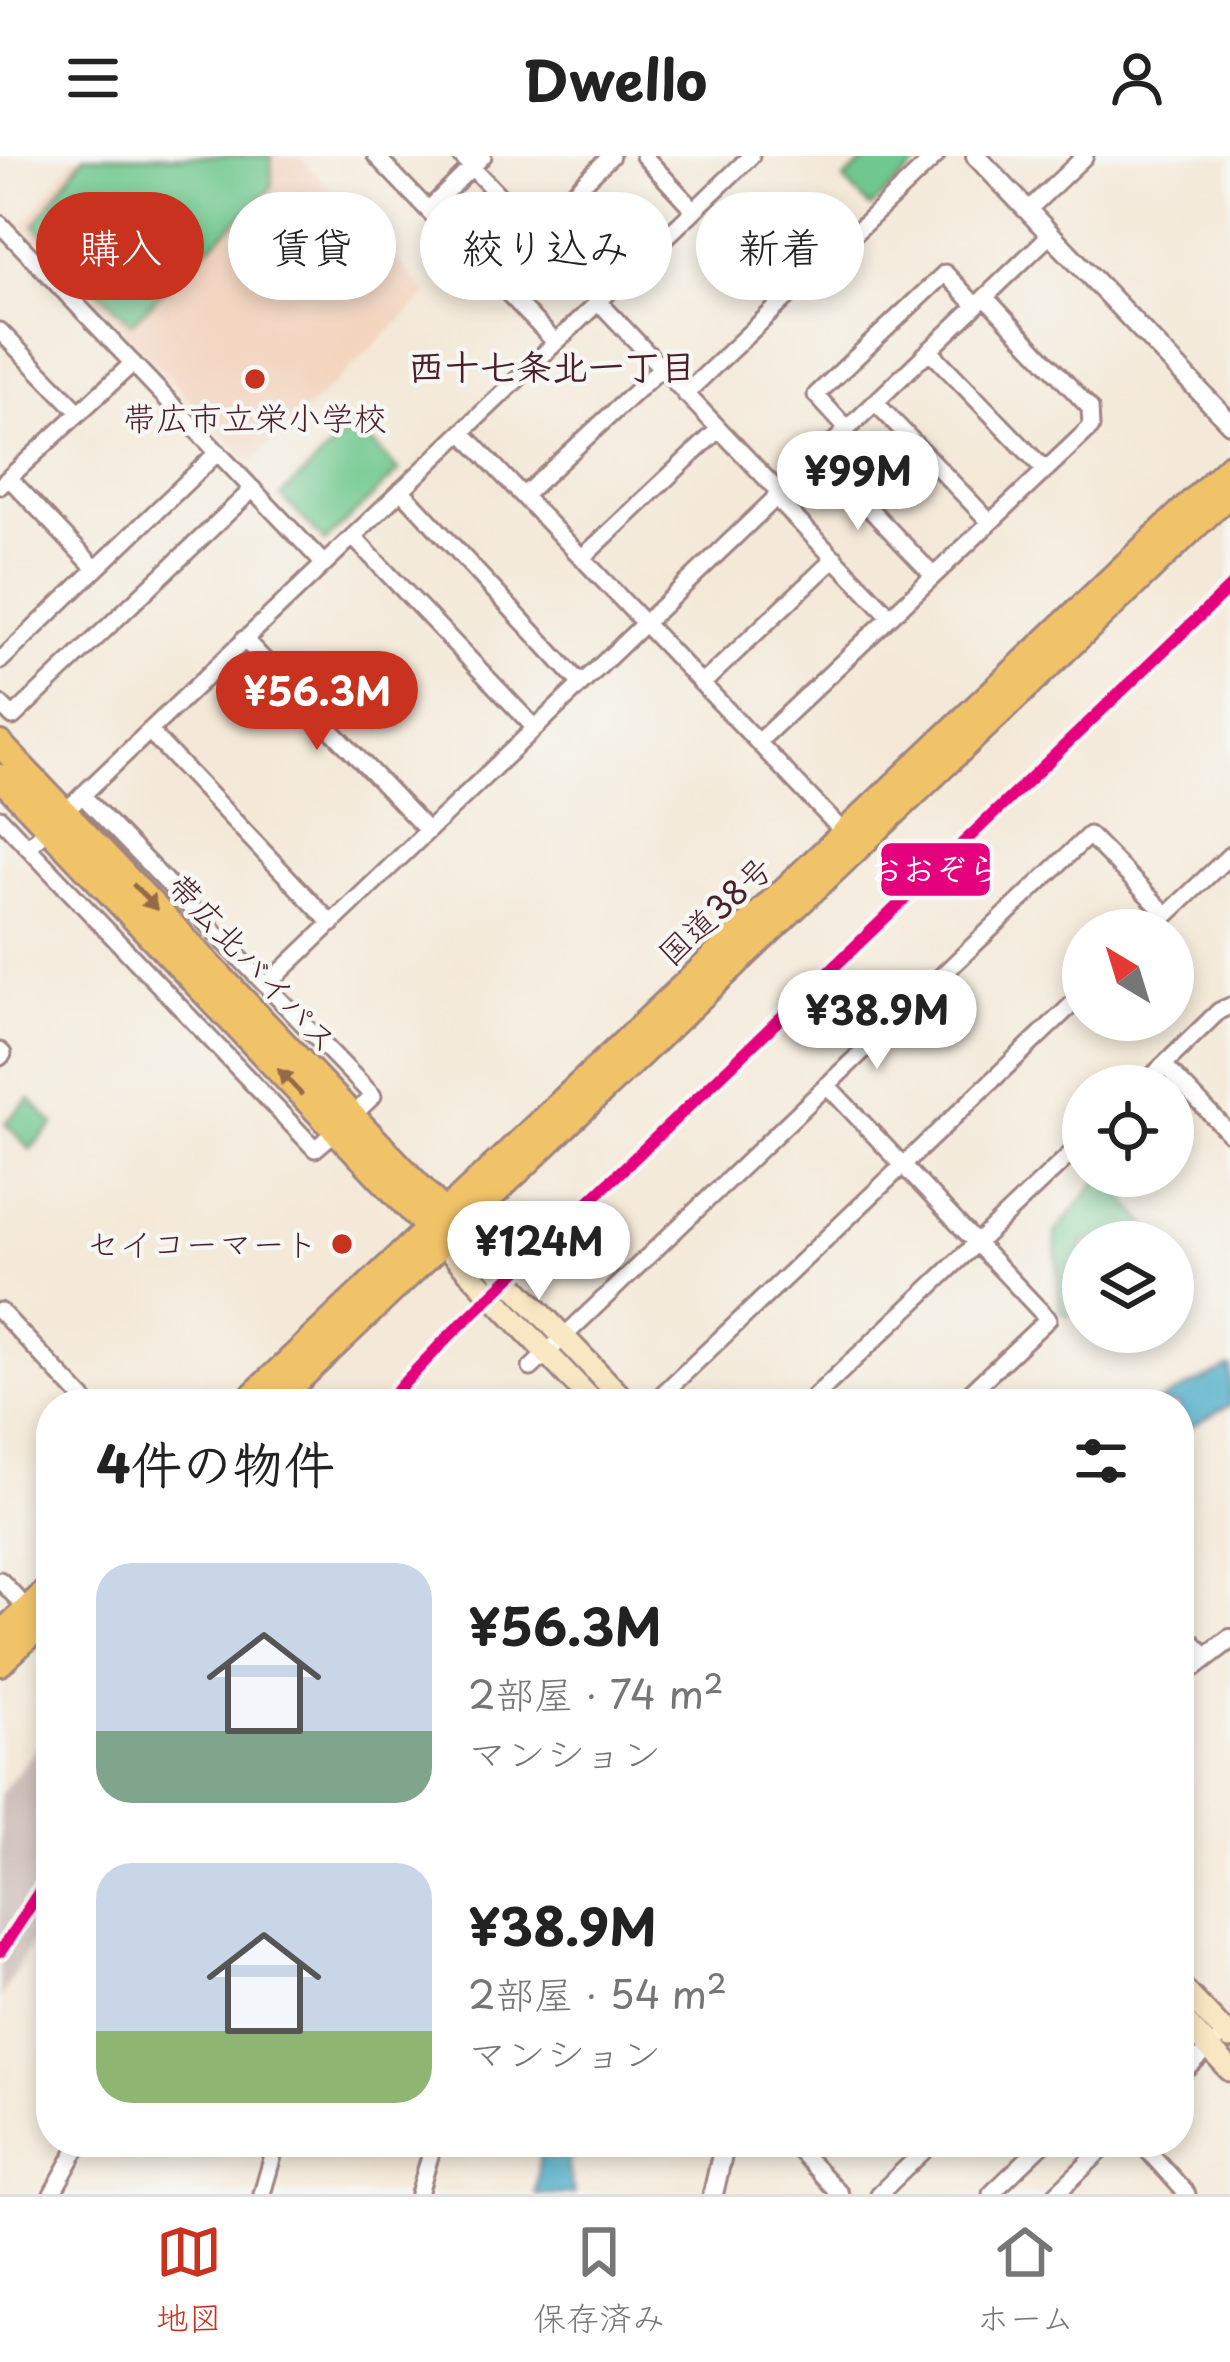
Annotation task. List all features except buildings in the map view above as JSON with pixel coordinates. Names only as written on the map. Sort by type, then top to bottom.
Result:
[{"type":"highway","name":"国道38号","points":[[851,841],[1230,466]]},
{"type":"highway","name":"国道38号","points":[[261,1389],[443,1228],[851,841],[1230,493]]},
{"type":"highway","points":[[0,744],[443,1228]]},
{"type":"highway","points":[[0,777],[65,812]]},
{"type":"highway","name":"国道38号","points":[[287,1389],[443,1228]]},
{"type":"highway","points":[[0,1635],[36,1618]]},
{"type":"highway","points":[[0,1663],[36,1621]]},
{"type":"main road","points":[[443,1228],[565,1335],[614,1389]]},
{"type":"main road","points":[[443,1228],[539,1360],[576,1389]]},
{"type":"main road","points":[[1194,2002],[1224,2037],[1230,2070]]},
{"type":"main road","points":[[1194,2023],[1224,2037]]},
{"type":"street","points":[[376,156],[420,202]]},
{"type":"street","points":[[575,192],[611,156]]},
{"type":"street","points":[[644,156],[694,210]]},
{"type":"street","points":[[28,848],[751,156]]},
{"type":"street","points":[[685,394],[936,156]]},
{"type":"street","points":[[976,156],[1230,423]]},
{"type":"street","points":[[1028,210],[1085,156]]},
{"type":"street","points":[[444,192],[472,160],[500,192]]},
{"type":"street","points":[[0,224],[324,564]]},
{"type":"street","points":[[268,984],[1051,234]]},
{"type":"street","points":[[758,742],[1091,427],[1090,408],[945,273],[815,395],[847,429]]},
{"type":"street","points":[[514,300],[555,342]]},
{"type":"street","points":[[598,302],[890,616]]},
{"type":"street","points":[[0,332],[79,412]]},
{"type":"street","points":[[929,350],[1044,469]]},
{"type":"street","points":[[96,568],[3,481],[133,363]]},
{"type":"street","points":[[523,496],[661,368]]},
{"type":"street","points":[[875,402],[989,521]]},
{"type":"street","points":[[582,557],[719,429]]},
{"type":"street","points":[[462,432],[851,841]]},
{"type":"street","points":[[0,661],[218,452]]},
{"type":"street","points":[[819,456],[933,575]]},
{"type":"street","points":[[0,704],[13,717],[253,489]]},
{"type":"street","points":[[401,490],[580,682]]},
{"type":"street","points":[[353,537],[534,727]]},
{"type":"street","points":[[702,683],[835,558]]},
{"type":"street","points":[[244,639],[427,830]]},
{"type":"street","points":[[149,731],[332,924]]},
{"type":"street","points":[[0,818],[314,1149],[373,1096],[268,984],[65,812]]},
{"type":"street","points":[[539,1360],[1089,835],[1161,909]]},
{"type":"street","points":[[1173,909],[1230,855]]},
{"type":"street","points":[[1164,1065],[1219,1011],[1230,1006]]},
{"type":"street","points":[[668,1389],[1062,1014]]},
{"type":"street","points":[[826,1085],[1048,1319],[974,1389]]},
{"type":"street","points":[[1194,1096],[1230,1134]]},
{"type":"street","points":[[823,1389],[1062,1162]]},
{"type":"street","points":[[0,1311],[74,1389]]},
{"type":"street","points":[[0,1580],[36,1612]]},
{"type":"street","points":[[1194,1665],[1230,1639]]},
{"type":"street","points":[[1194,1644],[1205,1655]]},
{"type":"street","points":[[1194,2064],[1224,2037]]},
{"type":"street","points":[[52,2194],[73,2157]]},
{"type":"street","points":[[262,2194],[273,2157]]},
{"type":"street","points":[[419,2194],[430,2157]]},
{"type":"street","points":[[713,2194],[722,2157]]},
{"type":"street","points":[[807,2157],[832,2191]]},
{"type":"street","points":[[879,2194],[917,2157]]},
{"type":"street","points":[[1002,2190],[1032,2157]]},
{"type":"street","points":[[1056,2194],[1094,2157]]},
{"type":"street","points":[[1154,2157],[1187,2194]]},
{"type":"shaded area","points":[[76,156],[298,156],[332,192],[228,192],[228,300],[396,300],[396,259],[420,285],[423,300],[250,463],[95,300],[204,300],[204,192],[48,192]]},
{"type":"shaded area","points":[[36,208],[36,239],[23,225]]},
{"type":"shaded area","points":[[36,1748],[36,1934],[0,1999],[0,1794]]},
{"type":"green space","points":[[84,156],[271,156],[272,187],[267,192],[228,192],[228,229],[204,253],[204,192],[58,192]]},
{"type":"green space","points":[[871,156],[926,156],[871,208],[864,192],[856,192],[844,180]]},
{"type":"green space","points":[[108,300],[155,300],[131,323]]},
{"type":"green space","points":[[355,425],[399,471],[325,542],[281,496]]},
{"type":"green space","points":[[30,1099],[54,1125],[30,1149],[5,1123]]},
{"type":"green space","points":[[1085,1197],[1125,1197],[1143,1221],[1065,1221]]},
{"type":"green space","points":[[1062,1225],[1062,1312],[1060,1310],[1055,1233]]},
{"type":"water","points":[[1230,1367],[1230,1405],[1194,1425],[1194,1389],[1184,1389]]},
{"type":"water","points":[[539,2157],[571,2157],[568,2167],[574,2194],[535,2194]]},
{"type":"transit line","name":"おおぞら","points":[[398,1389],[1230,587]]},
{"type":"transit line","name":"おおぞら","points":[[0,1952],[36,1897]]},
{"type":"place","name":"帯広市立栄小学校","points":[[255,379]]},
{"type":"place","name":"セイコーマート","points":[[342,1244]]},
{"type":"district","name":"西十七条北一丁目","points":[[552,367]]}]
